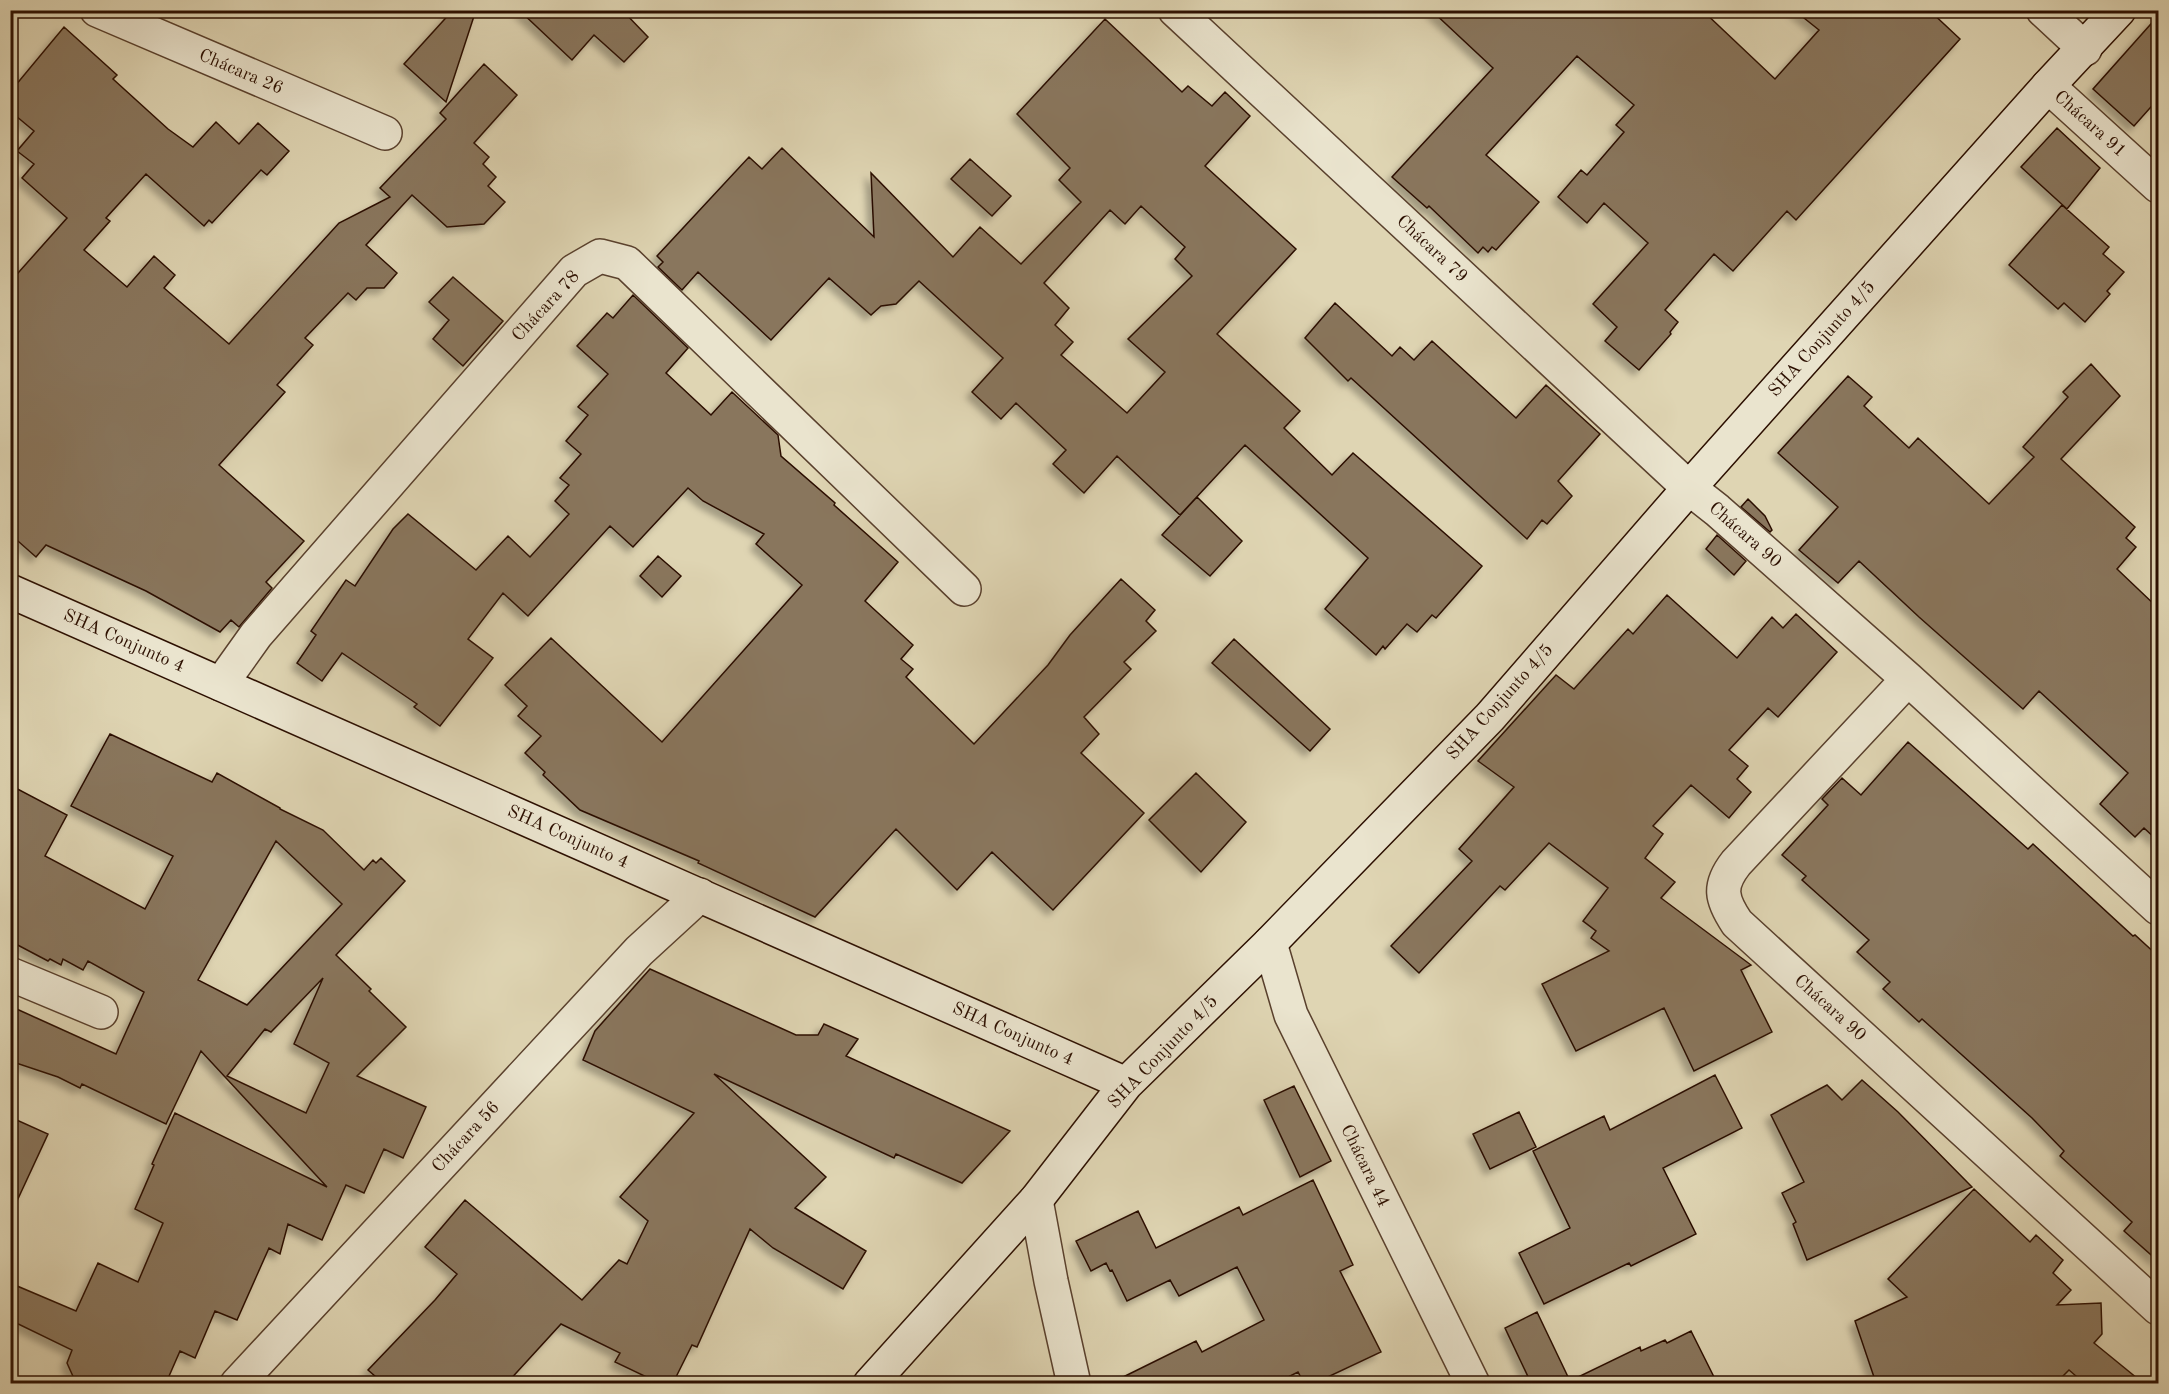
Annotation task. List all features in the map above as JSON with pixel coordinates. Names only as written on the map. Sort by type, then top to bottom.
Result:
[{"type":"street","name":"Chácara 26","points":[[97,10],[385,133]]},
{"type":"street","name":"Chácara 79","points":[[1175,10],[1689,488]]},
{"type":"street","points":[[2043,10],[2085,49]]},
{"type":"street","name":"SHA Conjunto 4/5","points":[[870,1383],[1036,1200],[1126,1084],[1270,944],[1490,717],[1689,488],[2048,86],[2119,10]]},
{"type":"street","name":"Chácara 91","points":[[2048,86],[2158,186]]},
{"type":"street","name":"Chácara 78","points":[[221,684],[256,635],[574,271],[600,256],[627,263],[964,589]]},
{"type":"street","name":"Chácara 90","points":[[1689,488],[1717,510],[1908,679],[2158,908]]},
{"type":"street","name":"SHA Conjunto 4","points":[[10,591],[1126,1084]]},
{"type":"street","name":"Chácara 90","points":[[1908,679],[1725,877],[1723,893],[1728,909],[1737,923],[2158,1308]]},
{"type":"street","name":"Chácara 56","points":[[237,1383],[639,951],[700,895]]},
{"type":"street","name":"Chácara 44","points":[[1270,944],[1291,1015],[1473,1383]]},
{"type":"street","points":[[10,974],[101,1012]]},
{"type":"street","points":[[1036,1200],[1050,1281],[1074,1383]]},
{"type":"building","points":[[453,10],[476,10],[446,102],[404,64]]},
{"type":"building","points":[[519,10],[622,10],[648,37],[624,62],[594,35],[572,60]]},
{"type":"building","points":[[1431,10],[1702,10],[1775,79],[1819,30],[1794,10],[1929,10],[1960,39],[1796,220],[1787,211],[1733,271],[1714,254],[1665,310],[1678,322],[1670,332],[1671,334],[1639,370],[1605,341],[1617,327],[1593,304],[1648,243],[1604,203],[1587,223],[1558,197],[1581,170],[1587,175],[1624,132],[1616,125],[1634,105],[1577,56],[1486,155],[1539,202],[1496,250],[1492,247],[1488,252],[1483,247],[1478,253],[1429,206],[1427,208],[1392,177],[1493,68]]},
{"type":"building","points":[[2158,16],[2158,99],[2134,126],[2093,89]]},
{"type":"building","points":[[1105,19],[1182,92],[1188,86],[1212,106],[1225,92],[1250,116],[1205,166],[1296,249],[1217,334],[1300,411],[1284,428],[1332,475],[1353,453],[1482,566],[1436,618],[1432,615],[1417,632],[1407,624],[1385,649],[1383,646],[1376,655],[1325,609],[1368,558],[1245,445],[1180,515],[1117,456],[1084,493],[1053,464],[1066,450],[1016,403],[1001,419],[972,392],[1003,358],[919,281],[896,304],[881,306],[871,315],[829,278],[771,340],[698,272],[682,290],[658,267],[663,262],[657,256],[749,157],[762,169],[782,148],[874,237],[871,173],[953,257],[980,227],[1021,264],[1081,202],[1059,180],[1070,168],[1017,114]],"holes":[[[1141,206],[1185,247],[1175,259],[1192,276],[1128,339],[1165,372],[1127,413],[1061,355],[1073,342],[1055,325],[1069,308],[1044,283],[1110,210],[1125,224]]]},
{"type":"building","points":[[64,27],[117,75],[113,79],[168,129],[193,147],[216,122],[239,144],[258,123],[289,151],[267,175],[261,170],[212,223],[209,220],[204,226],[146,174],[106,218],[110,221],[84,250],[127,287],[154,256],[175,275],[164,288],[229,344],[339,223],[390,197],[380,188],[446,119],[440,113],[484,64],[517,95],[474,143],[489,157],[483,164],[496,177],[488,186],[505,202],[484,224],[447,227],[412,195],[366,245],[397,273],[384,288],[367,288],[356,300],[348,293],[305,338],[313,345],[277,385],[285,392],[219,465],[304,541],[266,582],[272,588],[239,627],[231,620],[220,632],[146,591],[46,545],[36,557],[10,534],[10,282],[67,218],[22,178],[34,164],[17,151],[34,131],[10,111],[10,92]]},
{"type":"building","points":[[2057,128],[2100,168],[2067,209],[2021,167]]},
{"type":"building","points":[[970,159],[1011,196],[992,216],[951,179]]},
{"type":"building","points":[[2062,205],[2109,247],[2103,254],[2124,272],[2107,291],[2110,294],[2085,322],[2064,303],[2058,309],[2009,265]]},
{"type":"building","points":[[453,277],[503,321],[463,366],[433,339],[449,320],[429,302]]},
{"type":"building","points":[[633,295],[688,348],[666,373],[711,415],[732,392],[778,435],[781,456],[898,562],[865,601],[913,645],[901,659],[913,669],[906,677],[974,744],[1048,665],[1070,635],[1121,579],[1155,610],[1146,621],[1156,631],[1124,662],[1131,669],[1084,717],[1099,734],[1081,753],[1144,813],[1053,910],[992,852],[957,890],[896,829],[815,917],[698,863],[699,861],[580,810],[543,775],[545,772],[525,753],[541,736],[518,716],[527,706],[505,685],[551,638],[662,742],[802,585],[756,544],[764,534],[703,501],[688,488],[633,547],[610,526],[528,616],[503,593],[468,639],[493,658],[440,726],[414,707],[417,704],[342,653],[322,681],[297,663],[316,635],[311,631],[346,580],[355,586],[393,529],[408,514],[476,570],[508,536],[530,557],[569,514],[555,501],[569,485],[560,478],[581,454],[566,441],[588,415],[578,407],[608,374],[577,346],[607,313],[613,318]]},
{"type":"building","points":[[1335,303],[1392,356],[1400,347],[1414,360],[1432,341],[1516,418],[1546,385],[1600,434],[1558,481],[1572,496],[1547,524],[1542,520],[1527,539],[1351,378],[1348,381],[1305,338]]},
{"type":"building","points":[[2091,364],[2120,396],[2061,459],[2135,527],[2126,538],[2136,547],[2117,569],[2158,608],[2158,841],[2144,828],[2135,837],[2100,804],[2128,773],[2039,691],[2023,709],[1859,561],[1838,583],[1799,550],[1838,507],[1778,453],[1848,376],[1872,397],[1864,406],[1909,448],[1918,438],[1989,504],[2034,457],[2023,447],[2068,397],[2063,392]]},
{"type":"building","points":[[1197,497],[1242,541],[1210,576],[1162,535]]},
{"type":"building","points":[[1748,499],[1765,516],[1772,530],[1770,532],[1741,507]]},
{"type":"building","points":[[1717,535],[1746,561],[1734,575],[1706,549]]},
{"type":"building","points":[[658,556],[681,576],[662,597],[640,576]]},
{"type":"building","points":[[1667,595],[1737,658],[1772,617],[1783,628],[1796,614],[1837,652],[1778,717],[1768,708],[1729,750],[1748,766],[1737,779],[1751,792],[1729,818],[1691,785],[1653,826],[1663,834],[1645,858],[1675,882],[1661,898],[1751,965],[1741,970],[1772,1032],[1694,1071],[1664,1008],[1576,1051],[1542,984],[1609,951],[1591,938],[1596,931],[1583,921],[1608,888],[1549,843],[1505,890],[1500,886],[1419,973],[1391,946],[1472,861],[1459,849],[1514,787],[1478,761],[1556,675],[1574,689],[1628,629],[1633,634]]},
{"type":"building","points":[[1234,639],[1330,729],[1310,751],[1212,663]]},
{"type":"building","points":[[110,734],[212,782],[217,773],[280,809],[323,830],[364,870],[373,860],[376,863],[381,858],[405,881],[336,955],[406,1027],[357,1076],[426,1107],[403,1158],[384,1149],[364,1193],[346,1185],[322,1240],[288,1224],[280,1254],[269,1248],[237,1320],[215,1311],[195,1358],[180,1351],[166,1383],[76,1383],[67,1363],[72,1350],[10,1320],[10,1283],[76,1311],[98,1263],[138,1282],[163,1223],[135,1209],[175,1113],[327,1187],[201,1051],[166,1124],[82,1084],[80,1088],[58,1077],[10,1061],[10,1006],[116,1054],[144,992],[88,961],[83,970],[63,959],[61,965],[50,959],[48,961],[10,941],[10,785],[67,815],[45,856],[145,909],[173,856],[71,806]],"holes":[[[276,841],[342,904],[247,1005],[198,980]],[[323,978],[294,1044],[329,1063],[306,1113],[227,1076],[265,1029],[271,1032]]]},
{"type":"building","points":[[1908,742],[2028,849],[2033,844],[2158,956],[2158,1261],[2124,1231],[2132,1222],[2060,1156],[2064,1151],[2032,1118],[1922,1019],[1919,1022],[1883,989],[1890,982],[1857,952],[1869,940],[1802,880],[1806,876],[1782,855],[1828,805],[1822,799],[1842,778],[1861,795]]},
{"type":"building","points":[[1196,773],[1246,822],[1201,872],[1149,820]]},
{"type":"building","points":[[650,969],[796,1035],[818,1035],[824,1024],[858,1039],[846,1056],[1010,1131],[962,1183],[896,1154],[894,1158],[714,1074],[826,1177],[795,1208],[866,1251],[843,1289],[773,1248],[750,1229],[697,1347],[692,1345],[673,1383],[659,1383],[615,1362],[620,1353],[561,1324],[507,1383],[383,1383],[368,1370],[457,1274],[425,1247],[465,1200],[582,1300],[619,1260],[627,1264],[648,1221],[620,1197],[694,1113],[583,1060],[595,1031]]},
{"type":"building","points":[[1715,1075],[1742,1128],[1663,1168],[1696,1234],[1631,1266],[1629,1263],[1544,1304],[1519,1253],[1570,1228],[1533,1151],[1604,1116],[1610,1130]]},
{"type":"building","points":[[1862,1080],[1898,1112],[1972,1187],[1807,1260],[1793,1224],[1796,1222],[1782,1193],[1804,1182],[1771,1115],[1827,1085],[1842,1100]]},
{"type":"building","points":[[1294,1086],[1331,1161],[1300,1177],[1264,1100]]},
{"type":"building","points":[[1519,1112],[1536,1147],[1490,1169],[1473,1134]]},
{"type":"building","points":[[10,1117],[48,1134],[10,1216]]},
{"type":"building","points":[[1313,1180],[1353,1265],[1340,1271],[1381,1352],[1315,1383],[1304,1383],[1298,1372],[1276,1383],[1111,1383],[1196,1341],[1202,1352],[1264,1320],[1237,1267],[1179,1296],[1170,1280],[1127,1301],[1112,1270],[1110,1271],[1106,1263],[1091,1271],[1076,1241],[1138,1211],[1156,1248],[1239,1207],[1243,1215]]},
{"type":"building","points":[[1974,1189],[2030,1242],[2036,1235],[2063,1260],[2053,1273],[2071,1290],[2057,1305],[2101,1303],[2102,1334],[2094,1343],[2143,1383],[2098,1383],[2088,1378],[2084,1383],[2069,1370],[2056,1383],[1876,1383],[1855,1321],[1907,1297],[1888,1279]]},
{"type":"building","points":[[1537,1312],[1570,1381],[1640,1347],[1641,1351],[1665,1340],[1667,1343],[1691,1331],[1717,1383],[1531,1383],[1505,1328]]}]
